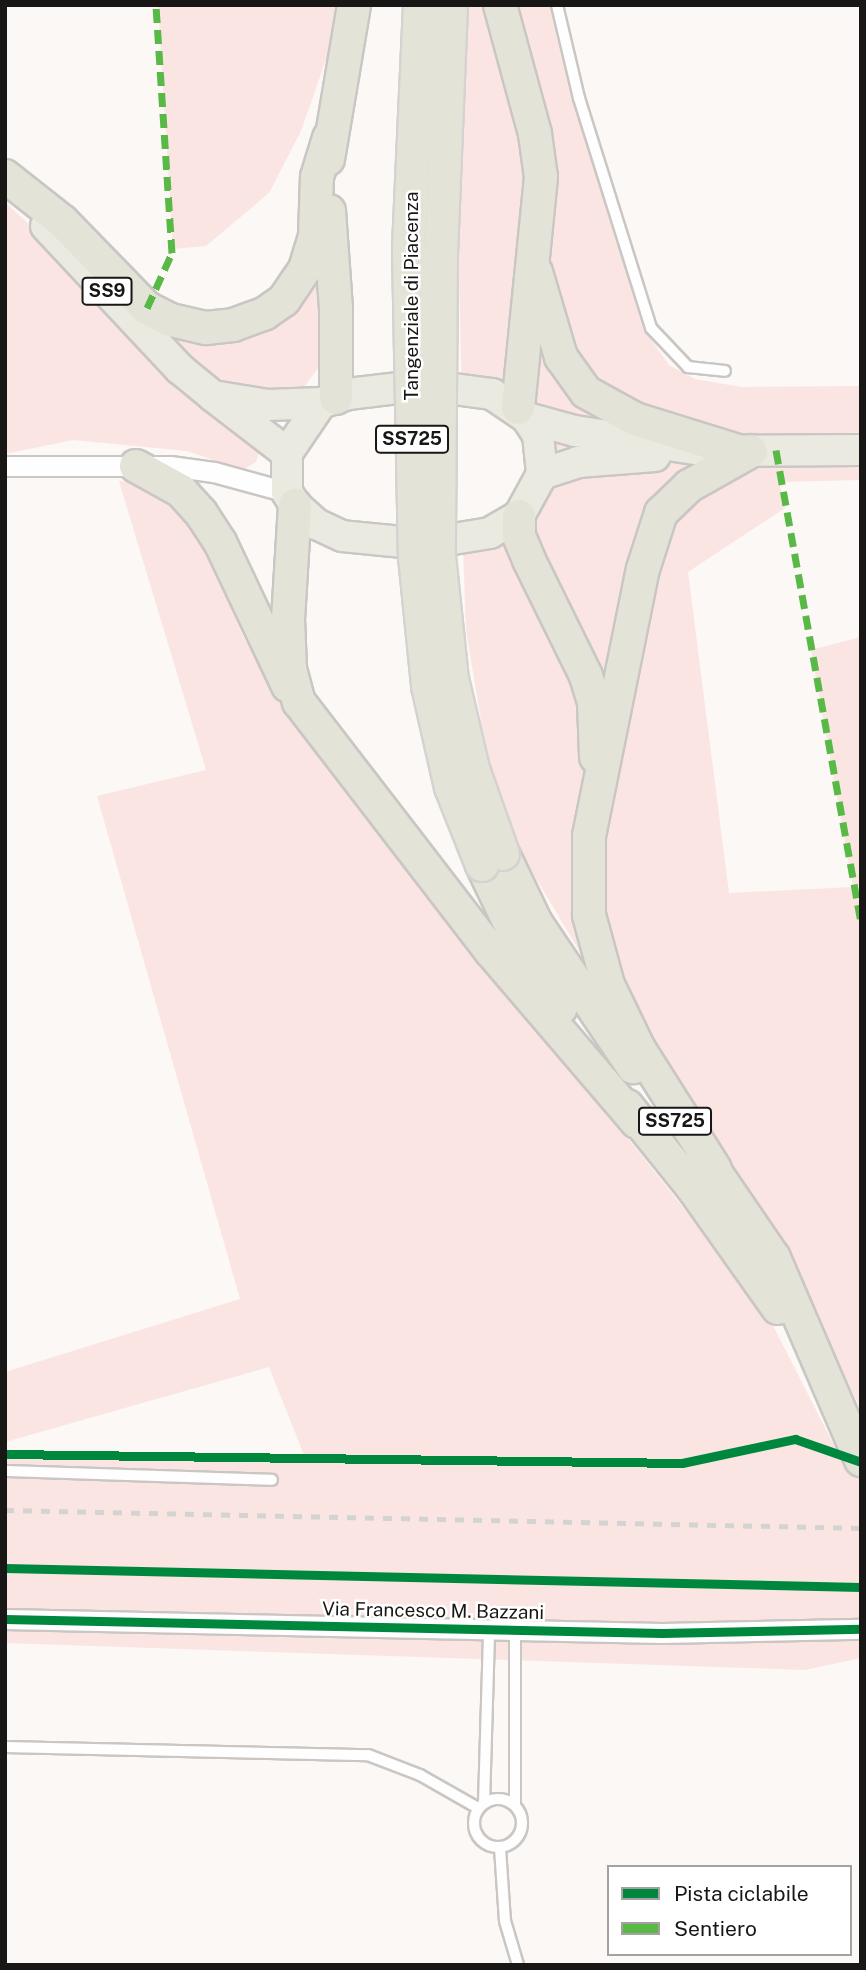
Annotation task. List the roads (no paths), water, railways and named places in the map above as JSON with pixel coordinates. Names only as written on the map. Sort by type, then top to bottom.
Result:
[{"type":"highway","points":[[5,176],[62,221],[147,308],[171,320],[206,328],[233,325],[264,314],[284,300],[305,269],[316,236],[317,177],[329,138],[354,5]]},
{"type":"highway","name":"Tangenziale di Piacenza","points":[[420,5],[409,249],[415,557],[428,686],[451,787],[492,859],[598,1022],[715,1169],[774,1258],[855,1446]]},
{"type":"highway","name":"Tangenziale di Piacenza","points":[[451,5],[441,251],[439,556],[452,679],[492,859],[519,943],[637,1122],[754,1270],[832,1396]]},
{"type":"highway","points":[[499,5],[540,166],[522,413]]},
{"type":"highway","points":[[329,138],[327,190],[336,309],[329,401]]},
{"type":"highway","points":[[533,261],[561,357],[586,392],[635,419],[745,451]]},
{"type":"highway","points":[[715,1169],[639,1049],[608,985],[589,915],[589,836],[615,726],[643,569],[661,513],[688,486],[745,451]]},
{"type":"highway","points":[[136,466],[181,491],[201,513],[299,702],[490,950],[637,1122]]},
{"type":"highway","points":[[291,498],[288,618],[290,669],[299,702]]},
{"type":"highway","points":[[519,516],[519,536],[586,676],[594,702],[598,790]]},
{"type":"main road","name":"SS9","points":[[5,182],[180,369],[213,396]]},
{"type":"main road","points":[[213,396],[268,405],[329,401],[424,385],[492,394],[522,413],[575,431],[706,452]]},
{"type":"main road","points":[[213,396],[287,453]]},
{"type":"main road","points":[[329,401],[287,453],[291,498],[316,524],[342,536],[423,544],[490,533],[519,516],[542,474],[538,435],[522,413]]},
{"type":"main road","points":[[542,474],[578,462],[706,452],[861,450]]},
{"type":"street","points":[[5,466],[136,466],[214,472],[291,498]]},
{"type":"street","name":"Via Francesco M. Bazzani","points":[[5,1619],[515,1631],[861,1629]]},
{"type":"lane","points":[[557,5],[579,98],[651,328],[688,367],[725,371]]},
{"type":"lane","points":[[5,1471],[272,1480]]},
{"type":"lane","points":[[489,1630],[481,1806],[473,1823],[478,1838],[500,1848],[514,1842],[522,1828],[515,1805],[515,1631]]},
{"type":"lane","points":[[5,1747],[368,1755],[420,1775],[481,1806],[500,1799],[515,1805]]},
{"type":"lane","points":[[500,1848],[505,1921],[518,1965]]},
{"type":"railway","points":[[5,1510],[861,1528]]}]
